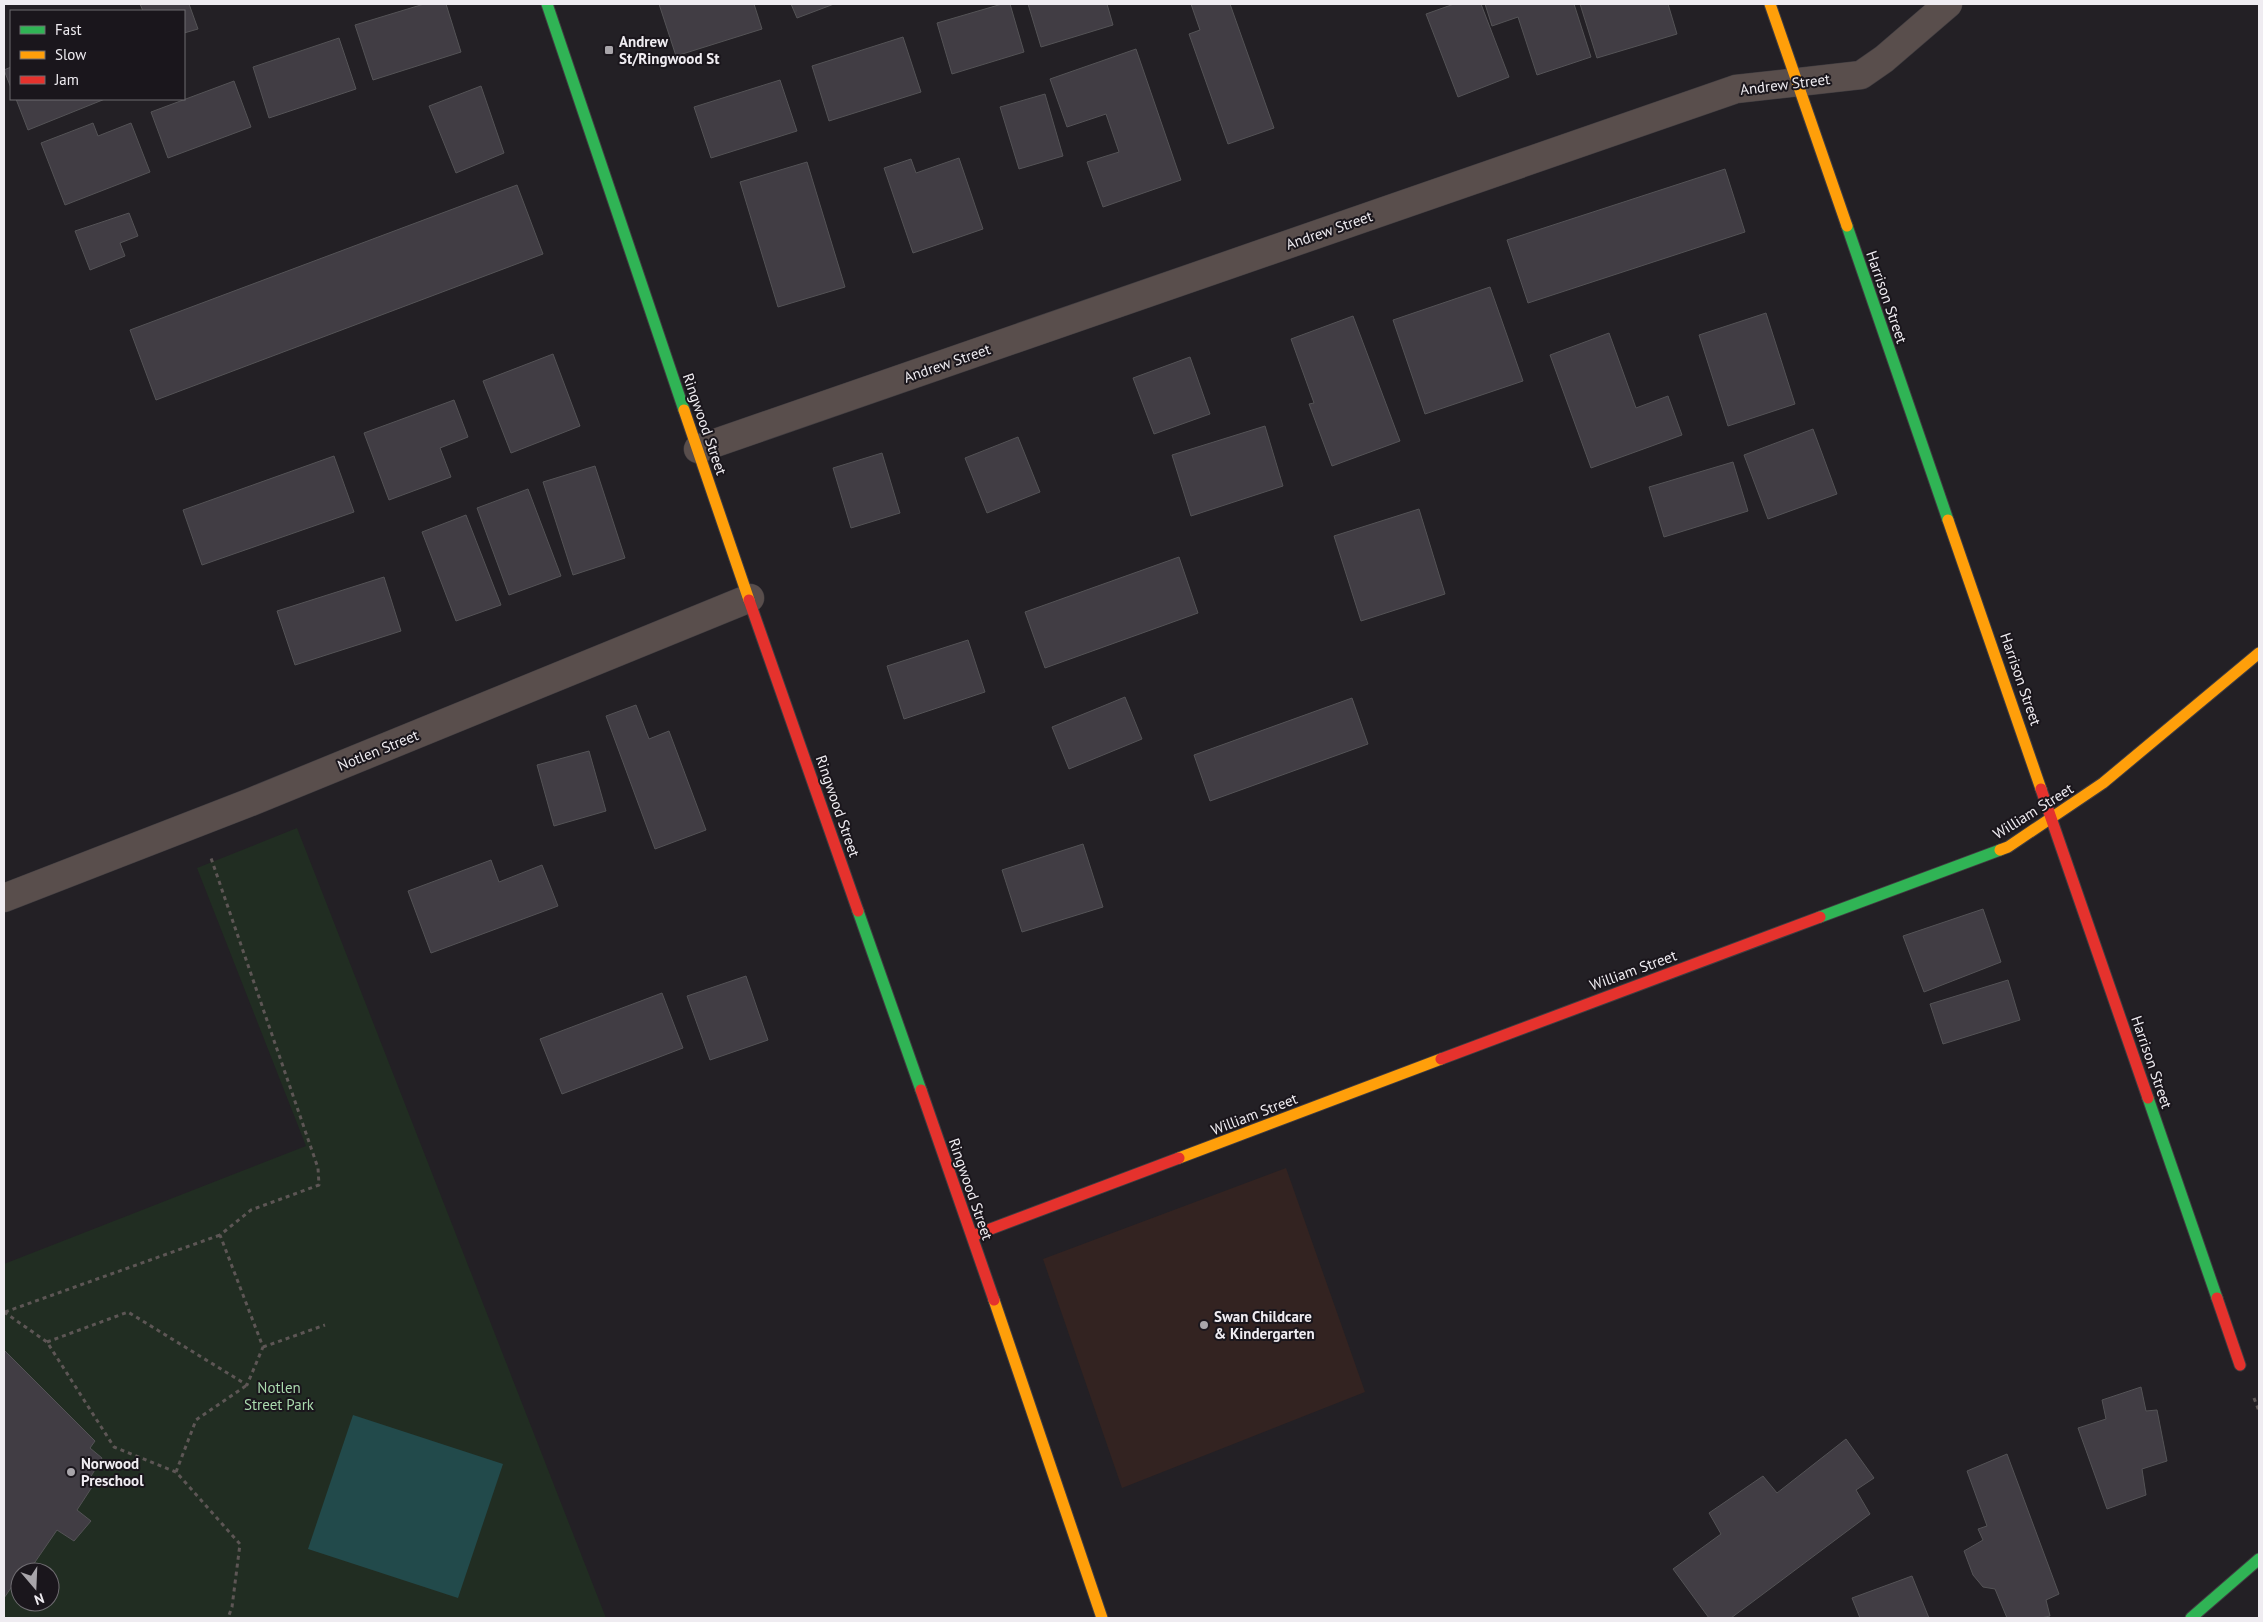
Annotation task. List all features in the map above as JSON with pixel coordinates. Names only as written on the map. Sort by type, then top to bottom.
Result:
[{"type":"street","name":"Ringwood Street","points":[[547,4],[698,449],[972,1236],[1102,1618]]},
{"type":"street","name":"Harrison Street","points":[[1770,4],[2240,1365]]},
{"type":"street","name":"Andrew Street","points":[[698,449],[1736,89],[1861,75],[1948,4]]},
{"type":"street","name":"Notlen Street","points":[[4,898],[251,802],[750,598]]},
{"type":"street","name":"William Street","points":[[972,1236],[2008,847],[2103,784],[2259,653]]},
{"type":"street","points":[[2191,1618],[2259,1559]]},
{"type":"path","points":[[4,1312],[220,1236],[251,1210],[319,1185],[318,1168],[211,858]]},
{"type":"path","points":[[176,1472],[196,1420],[247,1385],[263,1346],[220,1236]]},
{"type":"path","points":[[4,1312],[47,1342],[114,1447],[176,1472],[240,1544],[232,1607],[228,1618]]},
{"type":"path","points":[[47,1342],[128,1312],[247,1385]]},
{"type":"path","points":[[263,1346],[325,1324]]},
{"type":"shaded area","name":"Swan Childcare & Kindergarten","points":[[1286,1168],[1365,1392],[1122,1488],[1043,1259]]},
{"type":"green space","name":"Notlen Street Park","points":[[297,828],[606,1618],[4,1618],[4,1264],[306,1146],[197,868]]},
{"type":"water","points":[[353,1415],[503,1464],[458,1598],[308,1549]]},
{"type":"building","points":[[140,4],[189,4],[198,29],[185,33],[185,10],[143,10]]},
{"type":"building","points":[[424,4],[446,4],[461,52],[373,80],[355,25]]},
{"type":"building","points":[[659,4],[754,4],[762,29],[676,56]]},
{"type":"building","points":[[791,4],[834,4],[797,18]]},
{"type":"building","points":[[1002,4],[1010,4],[1024,52],[952,74],[937,23]]},
{"type":"building","points":[[1028,4],[1107,4],[1113,25],[1041,47]]},
{"type":"building","points":[[1191,4],[1230,4],[1274,128],[1228,144],[1189,34],[1200,30]]},
{"type":"building","points":[[1454,4],[1481,4],[1509,77],[1458,97],[1426,14]]},
{"type":"building","points":[[1485,4],[1574,4],[1591,57],[1537,75],[1518,17],[1492,26]]},
{"type":"building","points":[[1580,4],[1668,4],[1677,34],[1597,58]]},
{"type":"building","points":[[903,37],[921,92],[829,121],[812,66]]},
{"type":"building","points":[[339,38],[356,89],[269,118],[253,67]]},
{"type":"building","points":[[1136,49],[1181,180],[1103,207],[1087,162],[1119,152],[1106,114],[1067,127],[1050,79]]},
{"type":"building","points":[[10,67],[10,85],[4,70]]},
{"type":"building","points":[[780,80],[797,131],[711,158],[694,107]]},
{"type":"building","points":[[234,81],[251,127],[168,158],[151,112]]},
{"type":"building","points":[[481,86],[504,153],[456,173],[429,106]]},
{"type":"building","points":[[1045,94],[1063,156],[1019,169],[1000,107]]},
{"type":"building","points":[[16,100],[103,100],[28,130]]},
{"type":"building","points":[[93,123],[98,136],[131,123],[150,172],[65,205],[41,143]]},
{"type":"building","points":[[959,158],[983,229],[913,253],[884,168],[911,159],[916,173]]},
{"type":"building","points":[[807,162],[845,287],[778,307],[740,182]]},
{"type":"building","points":[[1725,169],[1745,232],[1528,303],[1507,240]]},
{"type":"building","points":[[517,185],[543,254],[156,400],[130,330]]},
{"type":"building","points":[[129,213],[138,236],[120,243],[125,256],[90,270],[75,231]]},
{"type":"building","points":[[1490,287],[1523,381],[1425,414],[1393,320]]},
{"type":"building","points":[[1766,313],[1795,404],[1728,426],[1699,335]]},
{"type":"building","points":[[1353,316],[1400,441],[1332,466],[1309,404],[1314,403],[1291,339]]},
{"type":"building","points":[[1609,333],[1636,408],[1668,396],[1682,435],[1591,468],[1550,355]]},
{"type":"building","points":[[553,354],[580,426],[511,453],[483,381]]},
{"type":"building","points":[[1190,357],[1210,414],[1154,434],[1133,378]]},
{"type":"building","points":[[454,400],[468,437],[440,448],[451,477],[389,500],[364,433]]},
{"type":"building","points":[[1265,426],[1283,486],[1191,516],[1172,455]]},
{"type":"building","points":[[1813,429],[1837,494],[1768,519],[1744,455]]},
{"type":"building","points":[[1018,437],[1040,492],[987,513],[965,458]]},
{"type":"building","points":[[882,453],[900,513],[851,528],[833,468]]},
{"type":"building","points":[[334,456],[354,512],[202,565],[183,510]]},
{"type":"building","points":[[1733,462],[1748,511],[1664,537],[1649,487]]},
{"type":"building","points":[[595,466],[625,558],[573,575],[543,482]]},
{"type":"building","points":[[528,489],[561,576],[509,595],[477,508]]},
{"type":"building","points":[[1419,509],[1445,594],[1361,621],[1334,536]]},
{"type":"building","points":[[466,515],[501,605],[456,621],[422,532]]},
{"type":"building","points":[[1179,557],[1198,613],[1045,668],[1025,612]]},
{"type":"building","points":[[384,577],[401,631],[295,665],[277,611]]},
{"type":"building","points":[[968,640],[985,692],[904,719],[887,666]]},
{"type":"building","points":[[1125,697],[1142,739],[1069,769],[1052,727]]},
{"type":"building","points":[[1352,698],[1368,744],[1210,801],[1194,755]]},
{"type":"building","points":[[636,705],[649,739],[669,731],[706,830],[655,849],[606,716]]},
{"type":"building","points":[[589,751],[606,811],[554,826],[537,765]]},
{"type":"building","points":[[1083,844],[1103,907],[1022,932],[1002,870]]},
{"type":"building","points":[[491,860],[499,882],[542,865],[558,906],[431,953],[408,891]]},
{"type":"building","points":[[1983,909],[2001,962],[1924,992],[1903,936]]},
{"type":"building","points":[[746,976],[768,1040],[710,1060],[687,996]]},
{"type":"building","points":[[2008,980],[2020,1020],[1943,1044],[1930,1004]]},
{"type":"building","points":[[662,993],[683,1048],[562,1094],[540,1039]]},
{"type":"building","points":[[4,1350],[95,1441],[90,1448],[102,1458],[87,1483],[92,1487],[77,1510],[91,1521],[74,1541],[57,1530],[35,1562],[10,1562],[10,1589],[4,1598]]},
{"type":"building","points":[[2141,1387],[2146,1411],[2157,1410],[2167,1461],[2142,1469],[2146,1495],[2107,1509],[2078,1428],[2106,1419],[2102,1400]]},
{"type":"building","points":[[1846,1439],[1874,1478],[1856,1490],[1870,1514],[1731,1618],[1709,1618],[1673,1569],[1721,1534],[1709,1513],[1763,1476],[1777,1493]]},
{"type":"building","points":[[2007,1454],[2059,1594],[2046,1600],[2050,1616],[2041,1618],[2007,1618],[1995,1589],[1983,1587],[1973,1575],[1964,1551],[1983,1540],[1978,1529],[1987,1526],[1967,1471]]},
{"type":"building","points":[[1912,1576],[1929,1618],[1860,1618],[1852,1598]]},
{"type":"traffic: fast","points":[[547,4],[684,410]]},
{"type":"traffic: fast","points":[[1847,226],[1948,520]]},
{"type":"traffic: fast","points":[[1820,917],[2000,850]]},
{"type":"traffic: fast","points":[[858,911],[921,1090]]},
{"type":"traffic: fast","points":[[2148,1098],[2217,1298]]},
{"type":"traffic: fast","points":[[2191,1618],[2259,1559]]},
{"type":"traffic: slow","points":[[1770,4],[1847,226]]},
{"type":"traffic: slow","points":[[684,410],[749,600]]},
{"type":"traffic: slow","points":[[1948,520],[2041,789]]},
{"type":"traffic: slow","points":[[2000,850],[2008,847],[2103,783],[2259,653]]},
{"type":"traffic: slow","points":[[1179,1158],[1441,1059]]},
{"type":"traffic: slow","points":[[994,1300],[1102,1618]]},
{"type":"traffic: jam","points":[[749,600],[858,911]]},
{"type":"traffic: jam","points":[[2041,789],[2148,1098]]},
{"type":"traffic: jam","points":[[1441,1059],[1820,917]]},
{"type":"traffic: jam","points":[[921,1090],[994,1300]]},
{"type":"traffic: jam","points":[[972,1236],[1179,1158]]},
{"type":"traffic: jam","points":[[2217,1298],[2240,1365]]},
{"type":"place","name":"Andrew St/Ringwood St","points":[[609,50]]},
{"type":"place","name":"Swan Childcare & Kindergarten","points":[[1204,1325]]},
{"type":"place","name":"Norwood Preschool","points":[[71,1472]]}]
